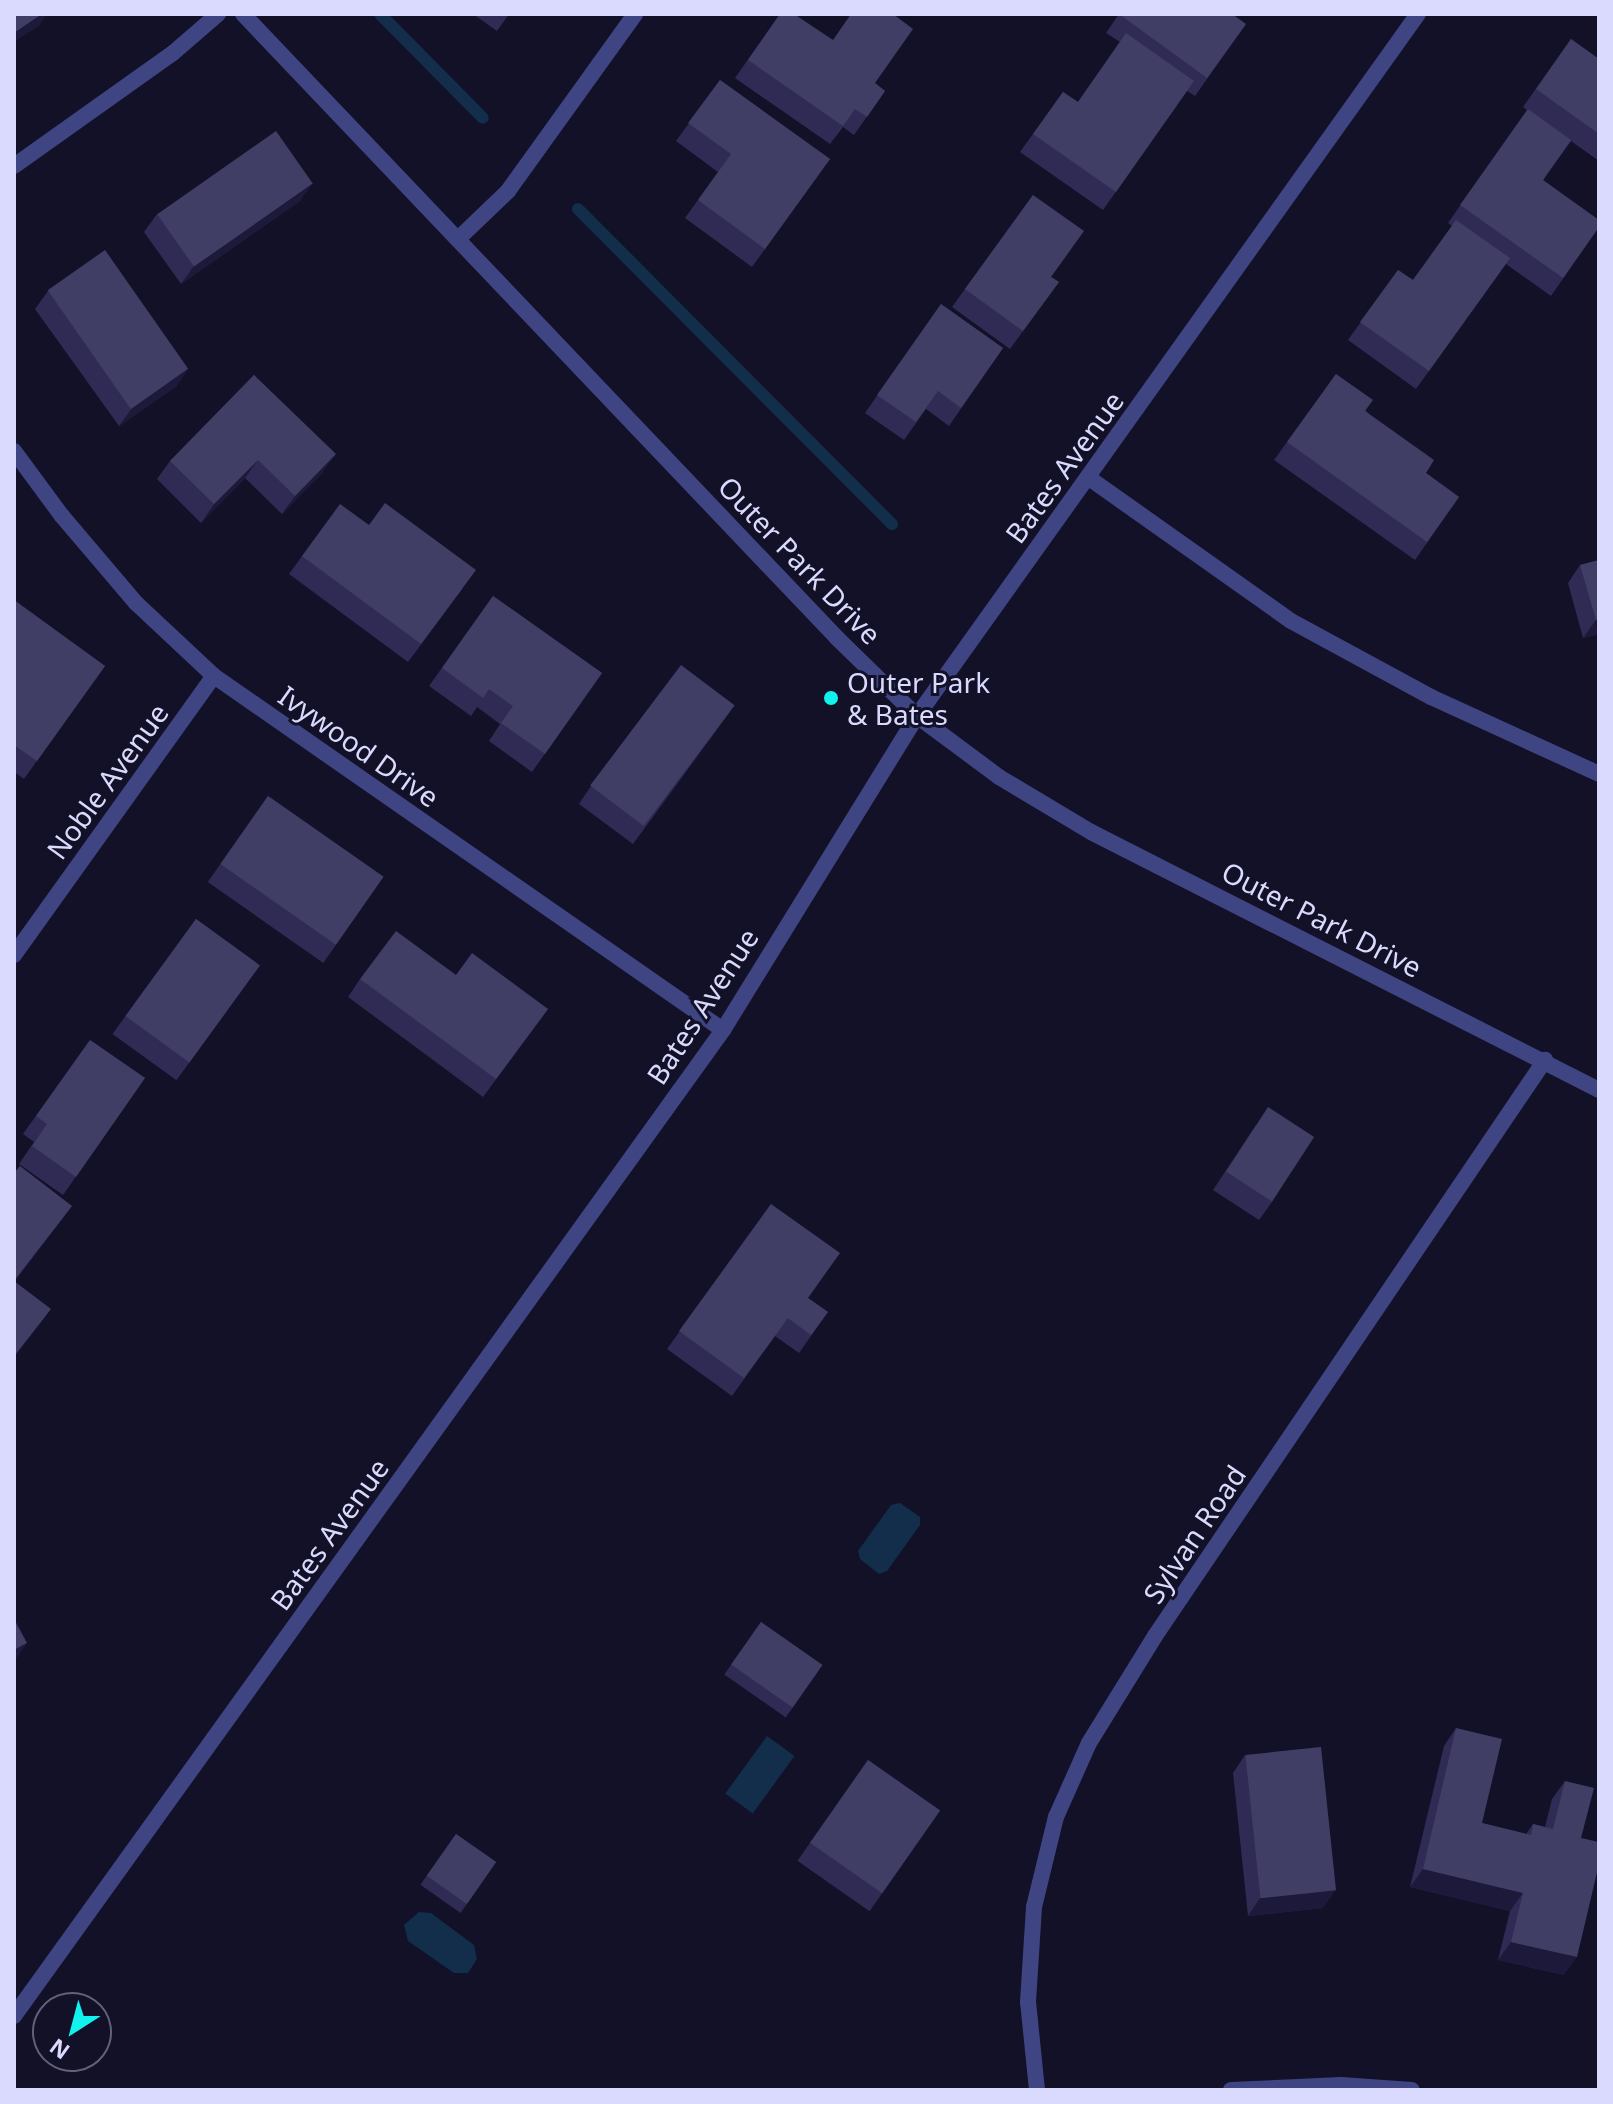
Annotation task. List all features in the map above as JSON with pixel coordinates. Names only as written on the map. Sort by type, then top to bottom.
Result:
[{"type":"street","points":[[14,166],[173,53],[218,14]]},
{"type":"street","name":"Outer Park Drive","points":[[243,14],[837,638],[917,716],[999,777],[1091,832],[1599,1090]]},
{"type":"street","points":[[458,239],[508,191],[635,14]]},
{"type":"street","name":"Bates Avenue","points":[[14,2016],[723,1030],[917,716],[1418,14]]},
{"type":"street","name":"Ivywood Drive","points":[[14,451],[62,516],[136,603],[214,676],[723,1030]]},
{"type":"street","points":[[1089,478],[1291,621],[1431,697],[1599,774]]},
{"type":"street","name":"Noble Avenue","points":[[14,955],[214,676]]},
{"type":"street","name":"Sylvan Road","points":[[1037,2090],[1028,2002],[1034,1907],[1056,1817],[1089,1743],[1155,1636],[1545,1060]]},
{"type":"street","points":[[1231,2090],[1341,2085],[1412,2090]]},
{"type":"water","points":[[900,1503],[920,1517],[920,1525],[887,1571],[879,1574],[860,1559],[858,1551],[891,1505]]},
{"type":"water","points":[[767,1736],[795,1756],[753,1813],[725,1793]]},
{"type":"water","points":[[419,1912],[431,1913],[474,1945],[477,1959],[468,1973],[454,1973],[408,1941],[404,1925]]},
{"type":"building","points":[[14,14],[42,14],[14,33]]},
{"type":"building","points":[[780,14],[794,14],[833,40],[851,14],[893,14],[913,29],[875,83],[885,91],[867,117],[855,109],[843,126],[748,60]]},
{"type":"building","points":[[1119,14],[1232,14],[1246,24],[1207,78]]},
{"type":"building","points":[[1126,33],[1194,81],[1116,192],[1033,134],[1063,92],[1078,102]]},
{"type":"building","points":[[1571,39],[1599,59],[1599,134],[1536,89]]},
{"type":"building","points":[[720,80],[830,159],[765,249],[698,200],[731,154],[688,123]]},
{"type":"building","points":[[1528,109],[1571,140],[1543,180],[1599,220],[1599,227],[1563,278],[1460,205]]},
{"type":"building","points":[[276,131],[313,183],[194,267],[157,214]]},
{"type":"building","points":[[1033,195],[1084,231],[1051,277],[1059,282],[1023,331],[965,289]]},
{"type":"building","points":[[1456,220],[1510,258],[1429,371],[1360,322],[1398,270],[1413,280]]},
{"type":"building","points":[[105,250],[188,369],[131,409],[48,290]]},
{"type":"building","points":[[941,304],[1003,348],[961,408],[938,391],[916,422],[877,395]]},
{"type":"building","points":[[1336,374],[1373,400],[1365,411],[1434,460],[1426,473],[1459,497],[1427,542],[1287,442]]},
{"type":"building","points":[[254,375],[336,454],[295,496],[258,460],[214,504],[170,461]]},
{"type":"building","points":[[385,503],[476,570],[421,644],[302,556],[340,504],[369,525]]},
{"type":"building","points":[[1599,560],[1599,619],[1596,620],[1580,565]]},
{"type":"building","points":[[493,596],[602,673],[545,754],[501,723],[513,706],[489,689],[483,698],[442,668]]},
{"type":"building","points":[[14,600],[105,666],[37,761],[14,745]]},
{"type":"building","points":[[681,665],[735,705],[644,826],[590,786]]},
{"type":"building","points":[[268,796],[384,877],[336,945],[220,864]]},
{"type":"building","points":[[196,919],[260,965],[189,1063],[125,1016]]},
{"type":"building","points":[[396,931],[456,975],[472,953],[548,1009],[496,1079],[360,979]]},
{"type":"building","points":[[90,1040],[145,1078],[76,1177],[32,1146],[47,1124],[36,1116]]},
{"type":"building","points":[[1268,1107],[1314,1137],[1272,1202],[1226,1172]]},
{"type":"building","points":[[20,1166],[72,1206],[14,1281],[14,1173]]},
{"type":"building","points":[[771,1204],[840,1253],[808,1298],[828,1312],[811,1335],[788,1318],[744,1378],[679,1331]]},
{"type":"building","points":[[14,1281],[51,1309],[15,1355],[14,1354]]},
{"type":"building","points":[[14,1619],[27,1643],[14,1650]]},
{"type":"building","points":[[761,1622],[822,1665],[793,1708],[731,1665]]},
{"type":"building","points":[[1456,1728],[1502,1739],[1482,1823],[1531,1835],[1533,1824],[1553,1829],[1565,1781],[1594,1788],[1581,1838],[1599,1842],[1599,1864],[1577,1957],[1511,1942],[1523,1893],[1423,1869]]},
{"type":"building","points":[[1321,1747],[1336,1890],[1260,1898],[1245,1755]]},
{"type":"building","points":[[868,1760],[940,1810],[882,1893],[810,1843]]},
{"type":"building","points":[[456,1834],[496,1862],[467,1904],[427,1876]]},
{"type":"waterway","points":[[380,14],[483,118]]},
{"type":"waterway","points":[[578,209],[892,524]]},
{"type":"place","name":"Outer Park & Bates","points":[[831,698]]}]
